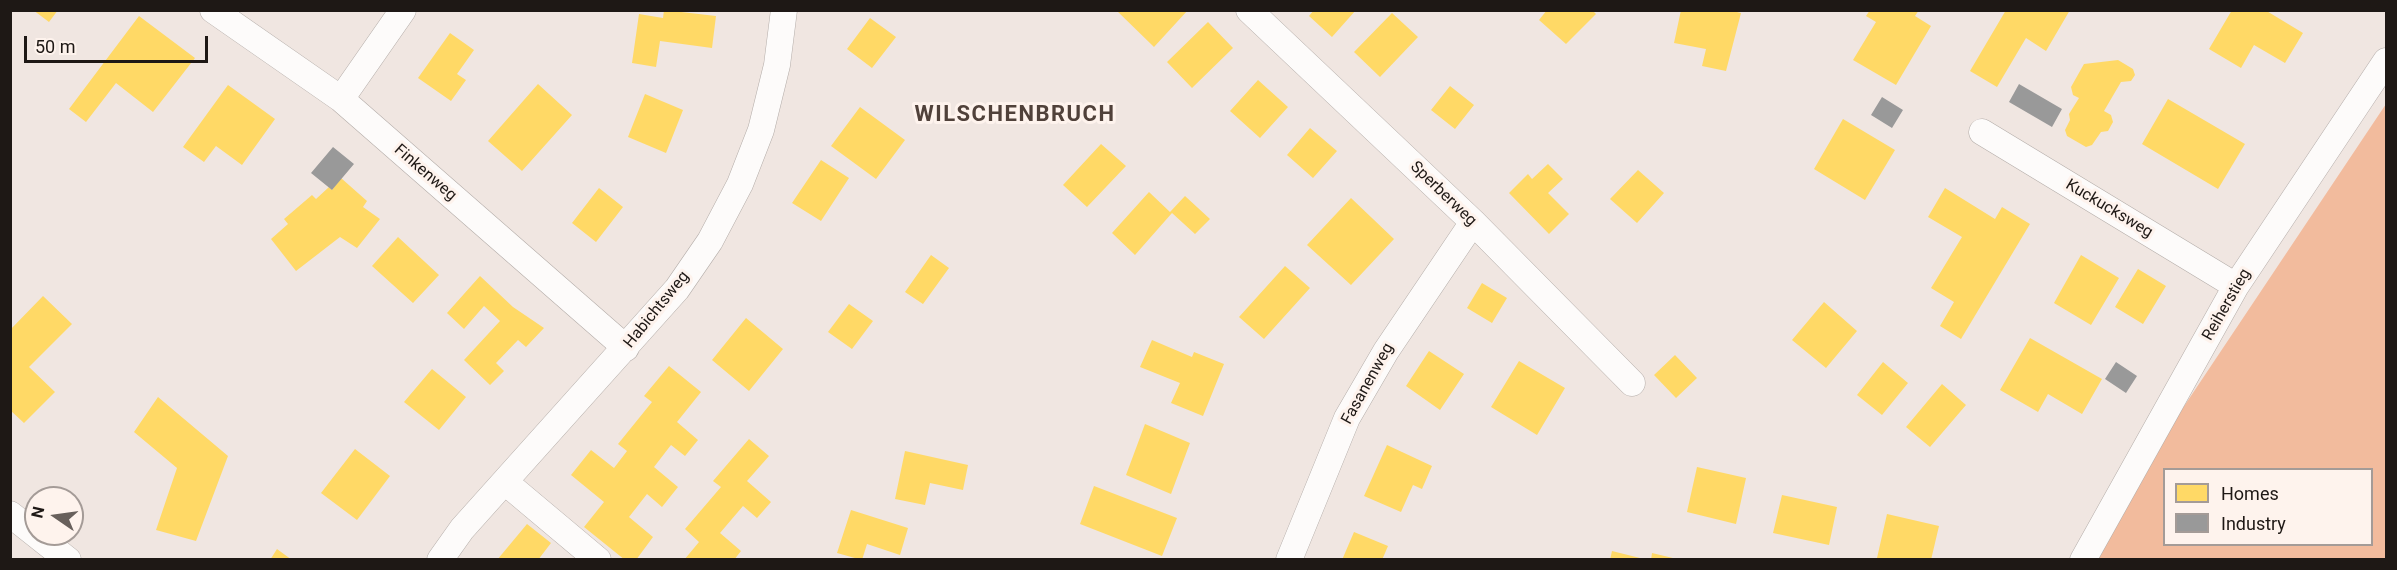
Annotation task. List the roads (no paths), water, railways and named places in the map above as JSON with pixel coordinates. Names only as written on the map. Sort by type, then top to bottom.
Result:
[{"type":"street","name":"Finkenweg","points":[[213,10],[341,99],[626,348]]},
{"type":"street","points":[[341,99],[403,10]]},
{"type":"street","name":"Habichtsweg","points":[[440,560],[462,529],[677,289],[710,241],[740,184],[761,130],[777,65],[784,10]]},
{"type":"street","name":"Sperberweg","points":[[1249,10],[1473,222],[1632,383]]},
{"type":"street","name":"Reiherstieg","points":[[2083,560],[2236,286],[2386,61]]},
{"type":"street","name":"Kuckucksweg","points":[[1982,132],[2236,286]]},
{"type":"street","name":"Fasanenweg","points":[[1289,560],[1347,418],[1386,351],[1473,222]]},
{"type":"street","points":[[505,482],[598,560]]},
{"type":"street","points":[[10,514],[68,560]]},
{"type":"district","name":"WILSCHENBRUCH","points":[[1015,115]]}]
